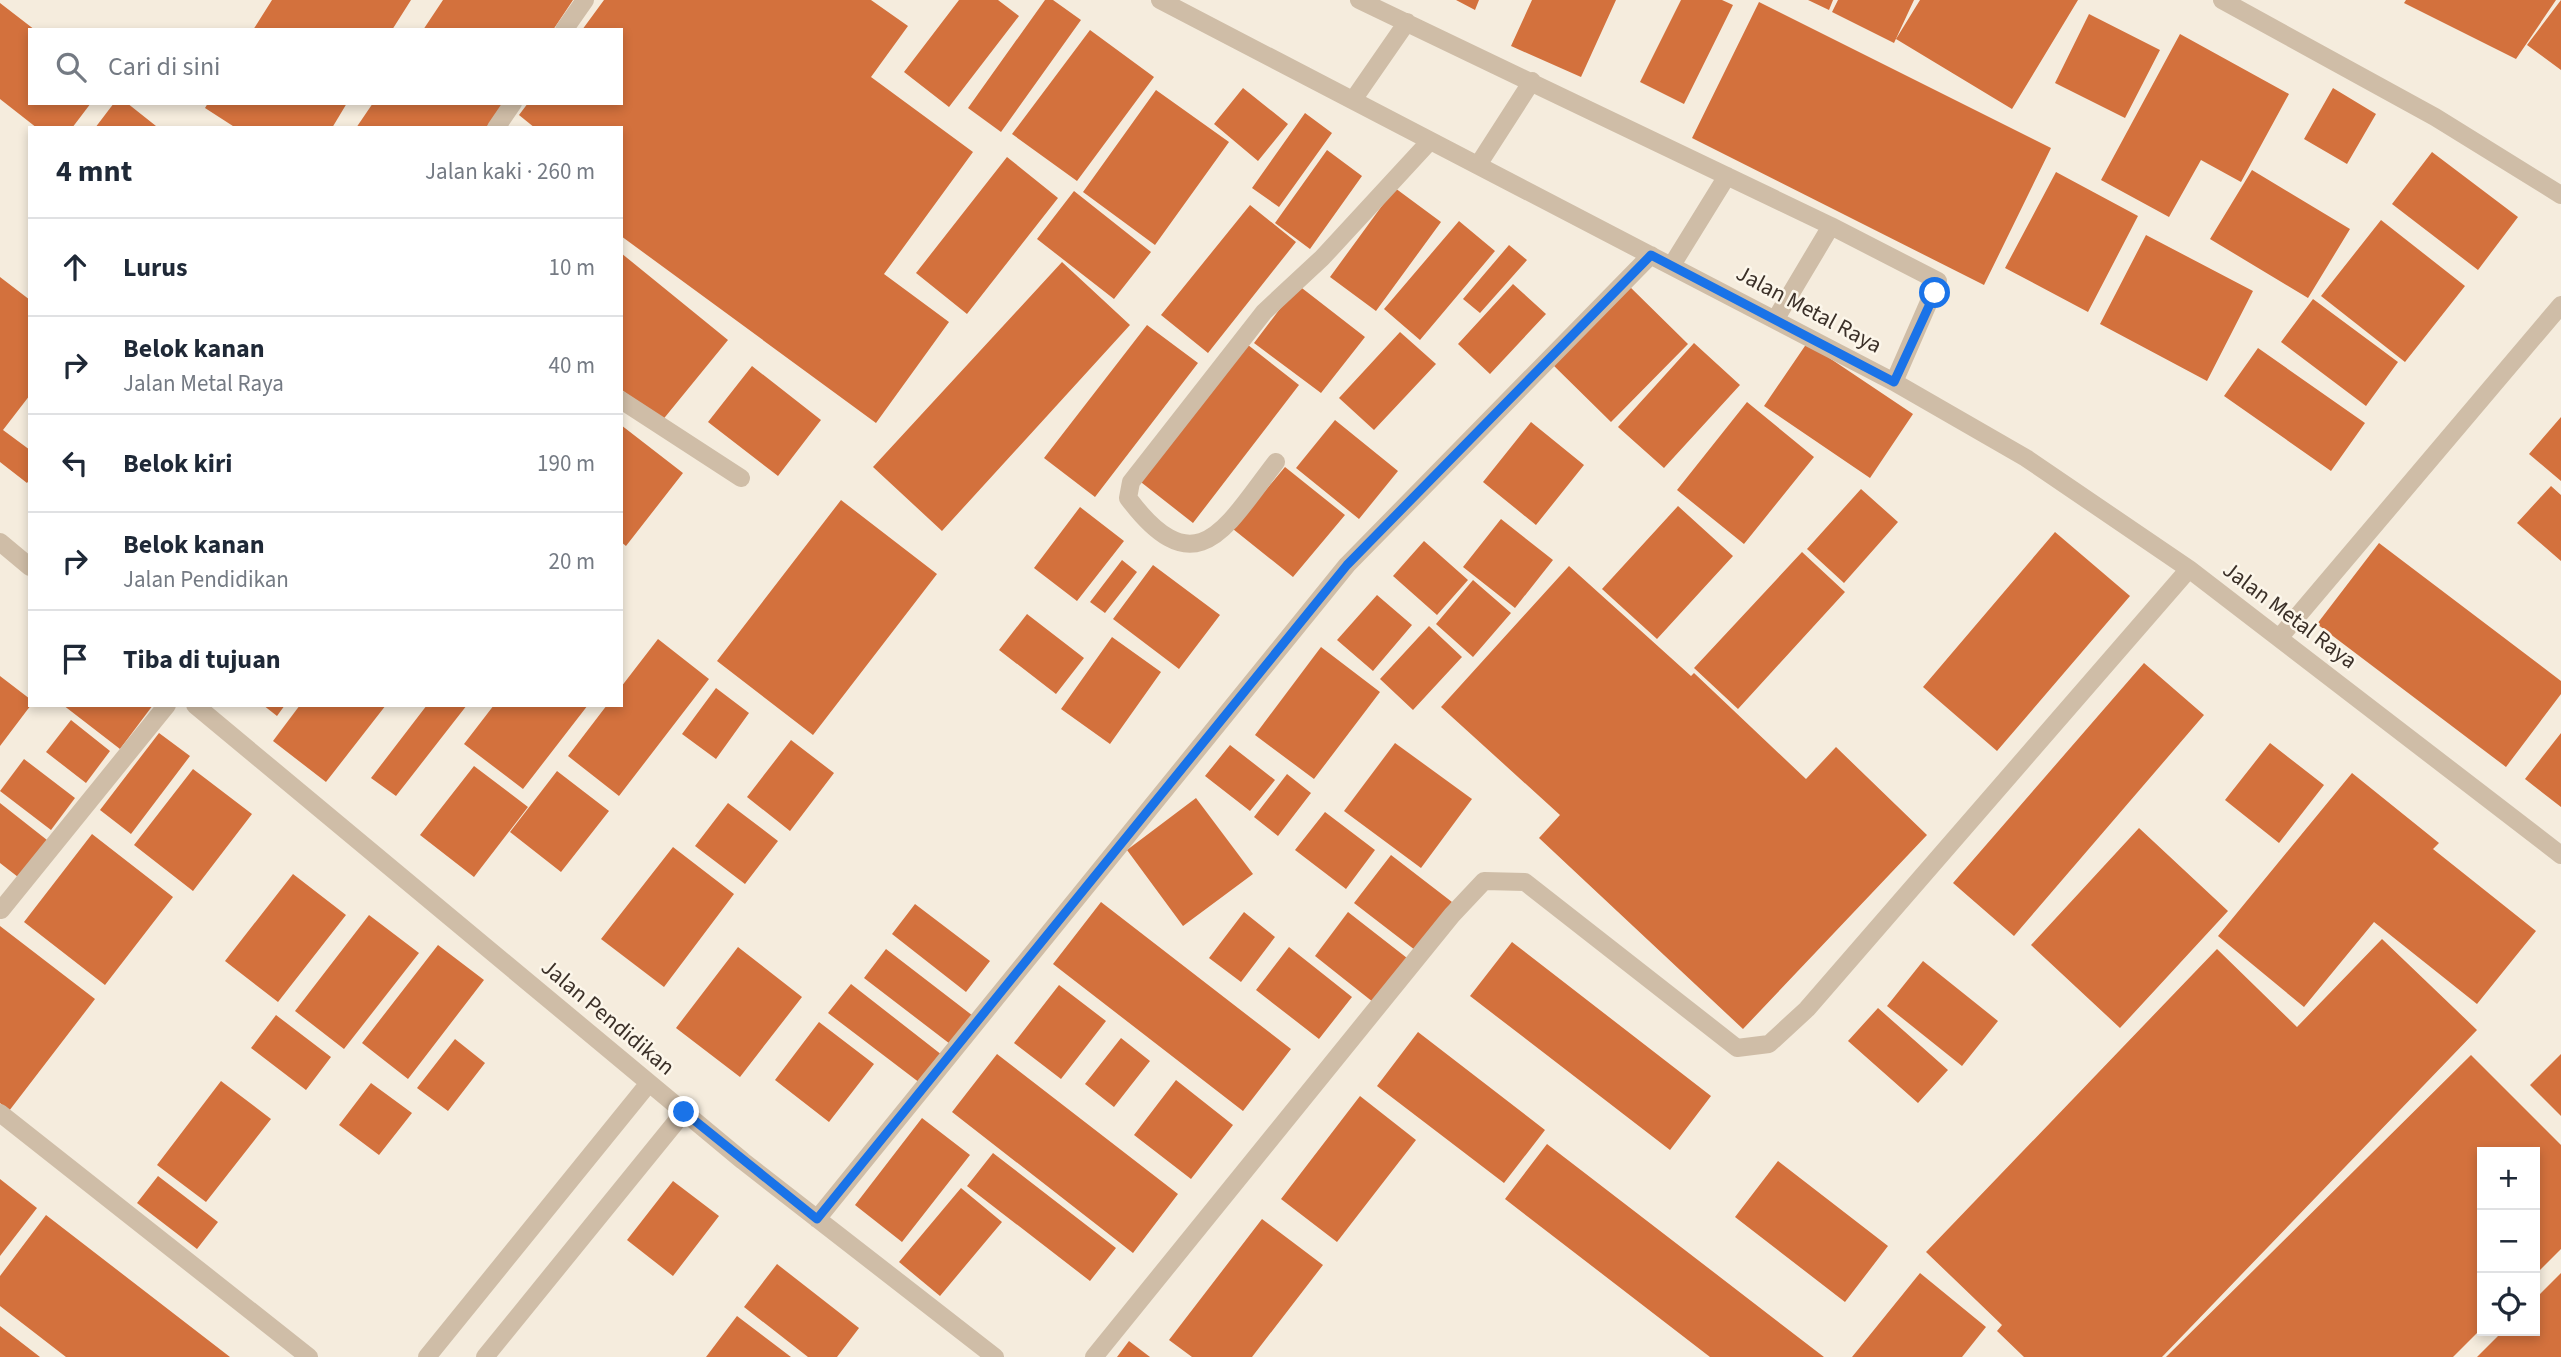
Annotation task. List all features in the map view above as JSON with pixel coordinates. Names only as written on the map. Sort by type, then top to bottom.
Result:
[{"type":"street","points":[[565,28],[585,0]]},
{"type":"street","name":"Jalan Metal Raya","points":[[1160,0],[1894,382],[2026,458],[2189,569],[2561,855]]},
{"type":"street","points":[[1359,0],[1831,226],[1938,281],[1894,382]]},
{"type":"street","points":[[2222,0],[2435,117],[2561,195]]},
{"type":"street","points":[[1353,100],[1407,22]]},
{"type":"street","points":[[1478,166],[1532,81]]},
{"type":"street","points":[[497,126],[512,105]]},
{"type":"street","points":[[1276,462],[1223,531],[1205,541],[1185,545],[1165,537],[1144,520],[1128,498],[1131,482],[1264,312],[1322,258],[1430,141]]},
{"type":"street","points":[[1671,265],[1727,176]]},
{"type":"street","points":[[1775,320],[1831,226]]},
{"type":"street","points":[[817,1219],[1347,565],[1651,255]]},
{"type":"street","points":[[2279,638],[2561,305]]},
{"type":"street","points":[[623,401],[741,478]]},
{"type":"street","points":[[0,542],[28,565]]},
{"type":"street","points":[[1094,1357],[1452,915],[1484,881],[1525,882],[1737,1048],[1769,1044],[1807,1009],[2189,569]]},
{"type":"street","points":[[1,910],[165,707]]},
{"type":"street","name":"Jalan Pendidikan","points":[[197,707],[684,1112],[995,1357]]},
{"type":"street","points":[[427,1357],[649,1083]]},
{"type":"street","points":[[485,1357],[684,1112]]},
{"type":"street","points":[[0,1113],[309,1357]]},
{"type":"building","points":[[272,0],[411,0],[393,28],[254,28]]},
{"type":"building","points":[[443,0],[573,0],[554,28],[424,28]]},
{"type":"building","points":[[604,0],[871,0],[908,26],[871,77],[973,152],[884,274],[949,322],[876,423],[623,237],[623,126],[533,126],[519,115],[526,105],[623,105],[623,28],[583,28]]},
{"type":"building","points":[[959,0],[998,0],[1019,16],[949,107],[904,72]]},
{"type":"building","points":[[1045,0],[1053,0],[1081,20],[1001,132],[968,108]]},
{"type":"building","points":[[1456,0],[1479,0],[1475,10]]},
{"type":"building","points":[[1532,0],[1616,0],[1581,77],[1511,46]]},
{"type":"building","points":[[1681,0],[1722,0],[1733,5],[1684,104],[1640,82]]},
{"type":"building","points":[[1808,0],[1833,0],[1829,10]]},
{"type":"building","points":[[1838,0],[1914,0],[1894,43],[1832,12]]},
{"type":"building","points":[[1920,0],[2078,0],[2012,109],[1896,39]]},
{"type":"building","points":[[2406,0],[2556,0],[2516,59],[2404,3]]},
{"type":"building","points":[[2561,0],[2561,70],[2527,45]]},
{"type":"building","points":[[1759,2],[2051,148],[1984,285],[1692,138]]},
{"type":"building","points":[[0,3],[32,28],[28,28],[28,105],[89,105],[74,126],[34,126],[0,99]]},
{"type":"building","points":[[2089,14],[2160,50],[2125,118],[2055,83]]},
{"type":"building","points":[[1090,30],[1154,77],[1077,181],[1012,134]]},
{"type":"building","points":[[2180,34],[2289,94],[2241,182],[2201,160],[2169,217],[2101,180]]},
{"type":"building","points":[[1243,88],[1288,124],[1258,161],[1214,124]]},
{"type":"building","points":[[2333,88],[2376,114],[2347,164],[2304,139]]},
{"type":"building","points":[[1156,90],[1229,142],[1155,245],[1083,192]]},
{"type":"building","points":[[112,105],[130,105],[156,126],[97,126]]},
{"type":"building","points":[[207,105],[346,105],[333,126],[233,126],[205,108]]},
{"type":"building","points":[[372,105],[502,105],[487,126],[357,126]]},
{"type":"building","points":[[1305,113],[1332,133],[1279,207],[1252,188]]},
{"type":"building","points":[[1327,150],[1362,176],[1310,249],[1275,223]]},
{"type":"building","points":[[2432,152],[2518,217],[2478,270],[2392,204]]},
{"type":"building","points":[[1007,157],[1058,198],[967,314],[916,273]]},
{"type":"building","points":[[2252,170],[2350,229],[2308,298],[2210,239]]},
{"type":"building","points":[[2056,172],[2138,216],[2088,312],[2005,268]]},
{"type":"building","points":[[1395,188],[1441,222],[1376,311],[1330,277]]},
{"type":"building","points":[[1074,191],[1151,252],[1114,299],[1037,239]]},
{"type":"building","points":[[1250,205],[1296,242],[1208,353],[1161,315]]},
{"type":"building","points":[[2381,220],[2465,286],[2405,362],[2321,296]]},
{"type":"building","points":[[1459,221],[1495,251],[1420,340],[1384,309]]},
{"type":"building","points":[[2146,235],[2253,291],[2207,381],[2100,324]]},
{"type":"building","points":[[1509,245],[1527,260],[1480,313],[1463,299]]},
{"type":"building","points":[[623,255],[728,340],[661,422],[623,391]]},
{"type":"building","points":[[1062,262],[1130,325],[942,531],[873,467]]},
{"type":"building","points":[[0,277],[28,298],[28,398],[3,430],[28,449],[28,482],[0,462]]},
{"type":"building","points":[[1626,283],[1688,344],[1611,422],[1549,361]]},
{"type":"building","points":[[1513,284],[1546,314],[1490,374],[1458,344]]},
{"type":"building","points":[[1298,285],[1365,337],[1321,393],[1254,343]]},
{"type":"building","points":[[2313,299],[2398,362],[2366,406],[2281,342]]},
{"type":"building","points":[[1147,325],[1198,363],[1095,497],[1044,458]]},
{"type":"building","points":[[1400,332],[1436,364],[1374,430],[1339,398]]},
{"type":"building","points":[[1243,341],[1299,385],[1193,523],[1137,479]]},
{"type":"building","points":[[1694,343],[1740,385],[1664,468],[1618,427]]},
{"type":"building","points":[[1807,343],[1913,414],[1870,478],[1764,406]]},
{"type":"building","points":[[2258,348],[2365,423],[2331,471],[2224,396]]},
{"type":"building","points":[[752,366],[821,420],[778,476],[708,422]]},
{"type":"building","points":[[1747,402],[1814,457],[1744,544],[1677,490]]},
{"type":"building","points":[[2561,417],[2561,481],[2529,454]]},
{"type":"building","points":[[1335,420],[1398,471],[1359,519],[1296,468]]},
{"type":"building","points":[[1531,422],[1584,465],[1536,525],[1483,482]]},
{"type":"building","points":[[623,427],[683,473],[626,546],[623,544]]},
{"type":"building","points":[[1285,467],[1345,515],[1293,577],[1233,529]]},
{"type":"building","points":[[2551,486],[2561,495],[2561,561],[2517,523]]},
{"type":"building","points":[[1861,489],[1898,522],[1844,583],[1807,549]]},
{"type":"building","points":[[841,500],[937,574],[813,735],[717,661]]},
{"type":"building","points":[[1678,506],[1733,556],[1657,639],[1602,589]]},
{"type":"building","points":[[1080,507],[1124,541],[1077,601],[1034,568]]},
{"type":"building","points":[[1501,519],[1553,560],[1515,608],[1463,567]]},
{"type":"building","points":[[2055,532],[2130,596],[1997,751],[1923,687]]},
{"type":"building","points":[[1424,541],[1468,580],[1437,615],[1393,576]]},
{"type":"building","points":[[2379,543],[2561,681],[2561,694],[2506,767],[2317,624]]},
{"type":"building","points":[[1802,552],[1845,592],[1738,709],[1694,668]]},
{"type":"building","points":[[1122,560],[1137,572],[1105,613],[1090,602]]},
{"type":"building","points":[[1153,565],[1220,615],[1179,669],[1113,619]]},
{"type":"building","points":[[1569,566],[1691,676],[1694,673],[1806,779],[1836,747],[1927,835],[1743,1029],[1539,838],[1560,815],[1441,707]]},
{"type":"building","points":[[1473,580],[1511,613],[1473,657],[1436,624]]},
{"type":"building","points":[[1377,595],[1412,625],[1373,671],[1337,640]]},
{"type":"building","points":[[1027,614],[1084,658],[1056,694],[999,650]]},
{"type":"building","points":[[1429,626],[1462,657],[1413,710],[1380,679]]},
{"type":"building","points":[[1112,637],[1161,672],[1110,744],[1061,709]]},
{"type":"building","points":[[658,639],[709,679],[619,796],[568,756],[605,707],[623,707],[623,684]]},
{"type":"building","points":[[1321,647],[1380,692],[1314,779],[1255,735]]},
{"type":"building","points":[[2144,663],[2204,715],[2014,936],[1953,883]]},
{"type":"building","points":[[0,676],[28,697],[29,707],[0,746]]},
{"type":"building","points":[[716,688],[749,713],[716,759],[682,734]]},
{"type":"building","points":[[66,707],[152,707],[120,749]]},
{"type":"building","points":[[266,707],[284,707],[277,716]]},
{"type":"building","points":[[298,707],[384,707],[326,782],[273,741]]},
{"type":"building","points":[[425,707],[465,707],[396,796],[371,778]]},
{"type":"building","points":[[492,707],[586,707],[523,789],[464,744]]},
{"type":"building","points":[[71,720],[110,751],[86,783],[46,752]]},
{"type":"building","points":[[159,733],[190,756],[131,834],[100,810]]},
{"type":"building","points":[[2561,733],[2561,807],[2525,779]]},
{"type":"building","points":[[791,740],[834,773],[790,831],[747,797]]},
{"type":"building","points":[[1395,743],[1472,799],[1421,868],[1344,811]]},
{"type":"building","points":[[2270,743],[2324,785],[2279,843],[2225,800]]},
{"type":"building","points":[[1230,745],[1275,780],[1250,811],[1205,776]]},
{"type":"building","points":[[24,759],[75,798],[51,830],[0,791]]},
{"type":"building","points":[[474,766],[528,807],[474,877],[420,835]]},
{"type":"building","points":[[193,769],[252,814],[193,891],[134,845]]},
{"type":"building","points":[[557,771],[609,811],[561,872],[510,832]]},
{"type":"building","points":[[2352,773],[2439,843],[2433,849],[2536,931],[2477,1004],[2374,922],[2304,1007],[2218,936]]},
{"type":"building","points":[[1287,774],[1311,793],[1278,836],[1254,817]]},
{"type":"building","points":[[1196,798],[1253,874],[1183,926],[1127,850]]},
{"type":"building","points":[[0,803],[47,840],[18,877],[0,863]]},
{"type":"building","points":[[728,803],[778,841],[745,884],[695,846]]},
{"type":"building","points":[[1325,812],[1375,850],[1346,889],[1295,850]]},
{"type":"building","points":[[2139,828],[2228,911],[2120,1028],[2031,945]]},
{"type":"building","points":[[92,834],[173,897],[105,985],[24,922]]},
{"type":"building","points":[[673,847],[734,894],[664,987],[601,939]]},
{"type":"building","points":[[1391,855],[1452,902],[1415,950],[1354,903]]},
{"type":"building","points":[[293,874],[346,915],[278,1002],[225,961]]},
{"type":"building","points":[[1101,902],[1291,1049],[1243,1111],[1053,964]]},
{"type":"building","points":[[915,904],[990,961],[966,992],[892,934]]},
{"type":"building","points":[[1244,912],[1275,937],[1241,982],[1209,958]]},
{"type":"building","points":[[1348,912],[1407,958],[1373,1002],[1315,956]]},
{"type":"building","points":[[369,915],[419,953],[344,1049],[295,1011]]},
{"type":"building","points":[[0,926],[95,999],[9,1111],[0,1103]]},
{"type":"building","points":[[2382,939],[2477,1030],[2162,1357],[2024,1357],[1997,1331],[2002,1325],[1926,1252],[2217,949],[2297,1027]]},
{"type":"building","points":[[1512,942],[1711,1096],[1670,1150],[1470,996]]},
{"type":"building","points":[[438,945],[484,980],[408,1079],[362,1043]]},
{"type":"building","points":[[738,947],[802,997],[740,1077],[676,1028]]},
{"type":"building","points":[[1289,947],[1352,997],[1319,1039],[1256,990]]},
{"type":"building","points":[[886,949],[977,1019],[954,1047],[864,978]]},
{"type":"building","points":[[1923,961],[1998,1021],[1962,1066],[1887,1006]]},
{"type":"building","points":[[851,984],[942,1055],[920,1083],[828,1013]]},
{"type":"building","points":[[1059,985],[1106,1021],[1061,1079],[1014,1043]]},
{"type":"building","points":[[1878,1008],[1948,1070],[1918,1103],[1848,1041]]},
{"type":"building","points":[[276,1015],[331,1057],[306,1090],[251,1048]]},
{"type":"building","points":[[819,1022],[874,1064],[829,1122],[775,1080]]},
{"type":"building","points":[[1418,1032],[1545,1130],[1504,1183],[1377,1086]]},
{"type":"building","points":[[1121,1038],[1150,1061],[1114,1107],[1085,1084]]},
{"type":"building","points":[[455,1039],[485,1063],[448,1111],[417,1088]]},
{"type":"building","points":[[997,1054],[1178,1194],[1133,1253],[952,1112]]},
{"type":"building","points":[[2561,1054],[2561,1116],[2530,1085]]},
{"type":"building","points":[[2471,1055],[2561,1145],[2561,1249],[2540,1270],[2540,1147],[2477,1147],[2477,1333],[2453,1357],[2166,1357]]},
{"type":"building","points":[[1176,1080],[1233,1125],[1191,1179],[1134,1135]]},
{"type":"building","points":[[221,1081],[271,1119],[206,1202],[157,1165]]},
{"type":"building","points":[[371,1083],[412,1113],[379,1155],[339,1125]]},
{"type":"building","points":[[1360,1096],[1416,1140],[1337,1242],[1281,1199]]},
{"type":"building","points":[[922,1118],[970,1155],[902,1242],[855,1205]]},
{"type":"building","points":[[1547,1144],[1824,1357],[1710,1357],[1505,1199]]},
{"type":"building","points":[[993,1153],[1116,1248],[1090,1281],[967,1186]]},
{"type":"building","points":[[1778,1161],[1888,1246],[1845,1302],[1735,1217]]},
{"type":"building","points":[[158,1176],[218,1222],[197,1249],[137,1203]]},
{"type":"building","points":[[0,1179],[37,1208],[0,1256]]},
{"type":"building","points":[[673,1181],[719,1216],[673,1276],[627,1240]]},
{"type":"building","points":[[961,1188],[1002,1222],[940,1296],[899,1262]]},
{"type":"building","points":[[46,1215],[230,1357],[66,1357],[0,1306],[0,1276]]},
{"type":"building","points":[[1262,1219],[1323,1265],[1252,1357],[1192,1357],[1169,1340]]},
{"type":"building","points":[[777,1264],[859,1328],[837,1357],[808,1357],[744,1307]]},
{"type":"building","points":[[1920,1273],[1986,1327],[1962,1357],[1852,1357]]},
{"type":"building","points":[[2561,1273],[2561,1357],[2477,1357],[2498,1336],[2540,1336],[2540,1294]]},
{"type":"building","points":[[737,1316],[791,1357],[706,1357]]},
{"type":"building","points":[[0,1326],[40,1357],[0,1357]]},
{"type":"building","points":[[1129,1341],[1150,1357],[1117,1357]]},
{"type":"route","points":[[684,1112],[817,1219],[1347,565],[1651,255],[1894,382],[1935,293]]}]
